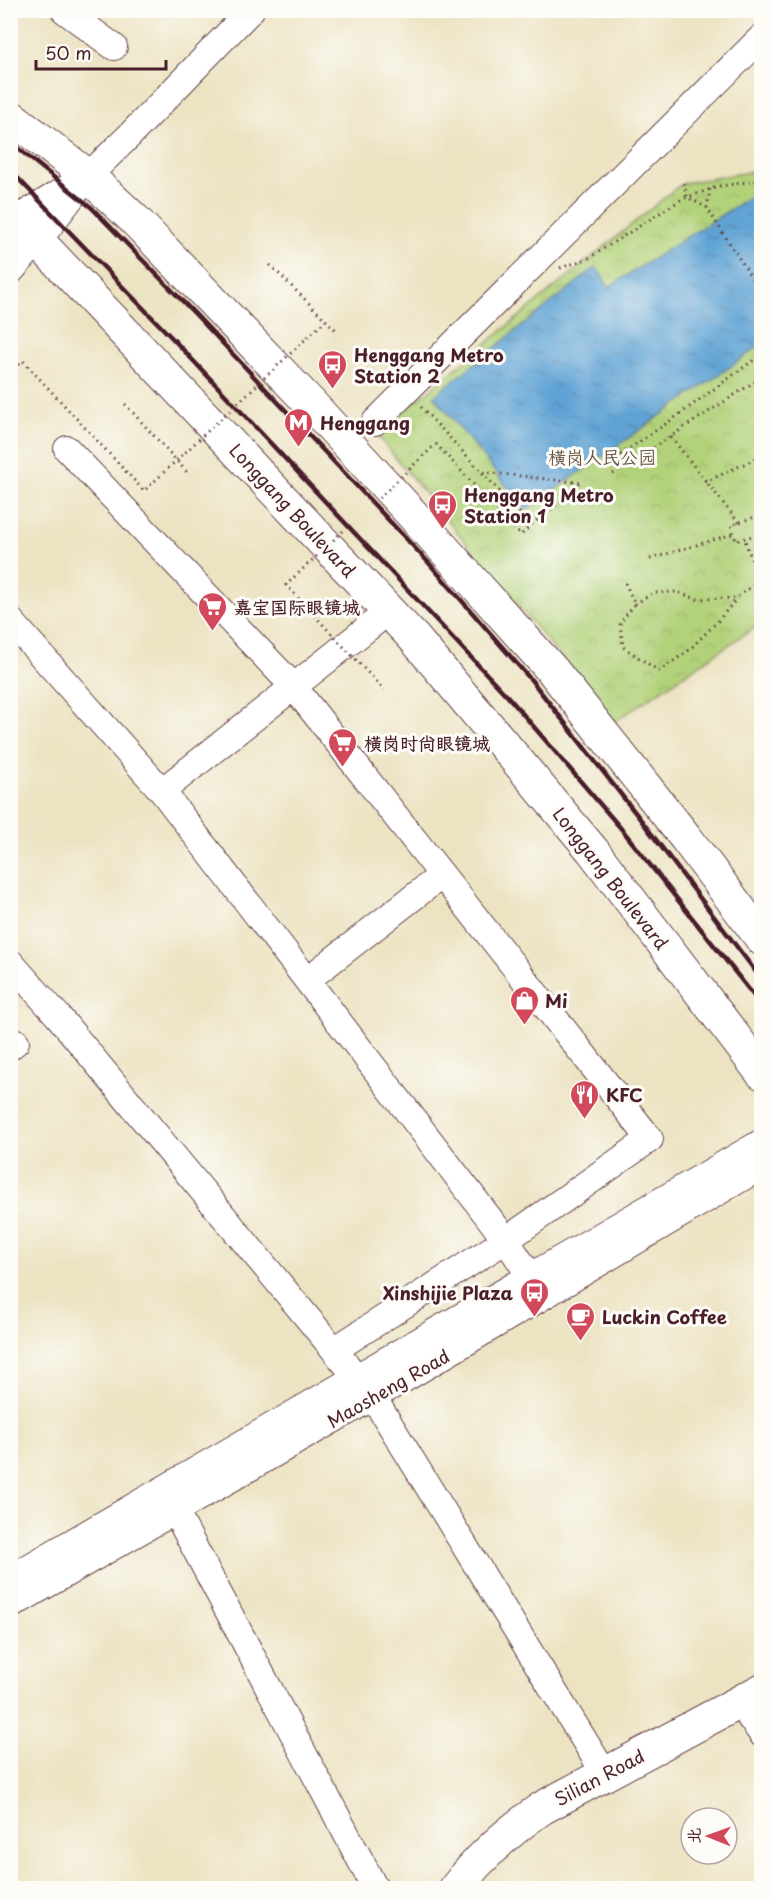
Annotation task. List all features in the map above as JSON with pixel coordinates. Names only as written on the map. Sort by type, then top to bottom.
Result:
[{"type":"main road","points":[[10,116],[88,176],[135,220],[311,404],[545,662],[686,838],[762,939]]},
{"type":"main road","name":"Longgang Boulevard","points":[[19,224],[414,638],[593,851],[762,1073]]},
{"type":"main road","name":"Silian Road","points":[[456,1888],[490,1849],[516,1826],[542,1808],[605,1774],[759,1713]]},
{"type":"main road","name":"Silian Road","points":[[481,1888],[512,1855],[542,1829],[759,1713]]},
{"type":"street","points":[[64,10],[114,47]]},
{"type":"street","points":[[10,272],[19,224],[88,176],[251,10]]},
{"type":"street","points":[[375,422],[762,37]]},
{"type":"street","points":[[67,449],[294,687],[650,1139],[506,1240],[334,1350]]},
{"type":"street","points":[[162,792],[388,611]]},
{"type":"street","points":[[10,620],[162,792],[506,1240],[530,1276]]},
{"type":"street","points":[[307,980],[442,875]]},
{"type":"street","points":[[10,962],[58,1016],[373,1397],[605,1774]]},
{"type":"street","name":"Maosheng Road","points":[[10,1578],[762,1142]]},
{"type":"street","name":"Maosheng Road","points":[[10,1606],[373,1397],[762,1166]]},
{"type":"street","points":[[175,1511],[375,1888]]},
{"type":"path","points":[[557,270],[589,258],[687,197],[710,189],[762,180]]},
{"type":"path","points":[[684,183],[687,197],[707,208],[762,294]]},
{"type":"path","points":[[707,208],[710,189]]},
{"type":"path","points":[[270,265],[339,332]]},
{"type":"path","points":[[10,373],[23,361],[144,491],[326,320]]},
{"type":"path","points":[[605,465],[762,354]]},
{"type":"path","points":[[613,474],[762,377]]},
{"type":"path","points":[[421,400],[422,408],[531,525]]},
{"type":"path","points":[[125,404],[187,472]]},
{"type":"path","points":[[671,437],[739,523]]},
{"type":"path","points":[[379,498],[436,444],[521,535],[575,490]]},
{"type":"path","points":[[705,482],[762,456]]},
{"type":"path","points":[[481,472],[583,483]]},
{"type":"path","points":[[761,527],[758,516],[731,525],[736,541],[762,533]]},
{"type":"path","points":[[343,531],[286,585],[384,690]]},
{"type":"path","points":[[650,559],[733,534]]},
{"type":"path","points":[[737,598],[697,599],[676,591],[653,593],[635,604],[620,623],[623,647],[658,671],[688,651],[737,598],[760,579],[744,538]]},
{"type":"path","points":[[625,583],[635,604]]},
{"type":"green space","name":"横岗人民公园","points":[[761,170],[761,623],[614,722],[376,434],[676,188],[684,183]]},
{"type":"water","points":[[761,197],[761,345],[526,510],[434,396],[596,267],[609,287],[748,198]]},
{"type":"railway","points":[[10,142],[92,208],[197,316],[428,562],[532,681],[762,980]]},
{"type":"railway","points":[[10,170],[173,339],[510,699],[624,832],[762,1006]]},
{"type":"place","name":"Henggang Metro Station 2","points":[[333,390]]},
{"type":"place","name":"Henggang","points":[[299,448]]},
{"type":"place","name":"Henggang Metro Station 1","points":[[443,530]]},
{"type":"place","name":"嘉宝国际眼镜城","points":[[213,632]]},
{"type":"place","name":"横岗时尚眼镜城","points":[[343,768]]},
{"type":"place","name":"Mi","points":[[524,1026]]},
{"type":"place","name":"KFC","points":[[585,1120]]},
{"type":"place","name":"Xinshijie Plaza","points":[[534,1318]]},
{"type":"place","name":"Luckin Coffee","points":[[581,1342]]}]
